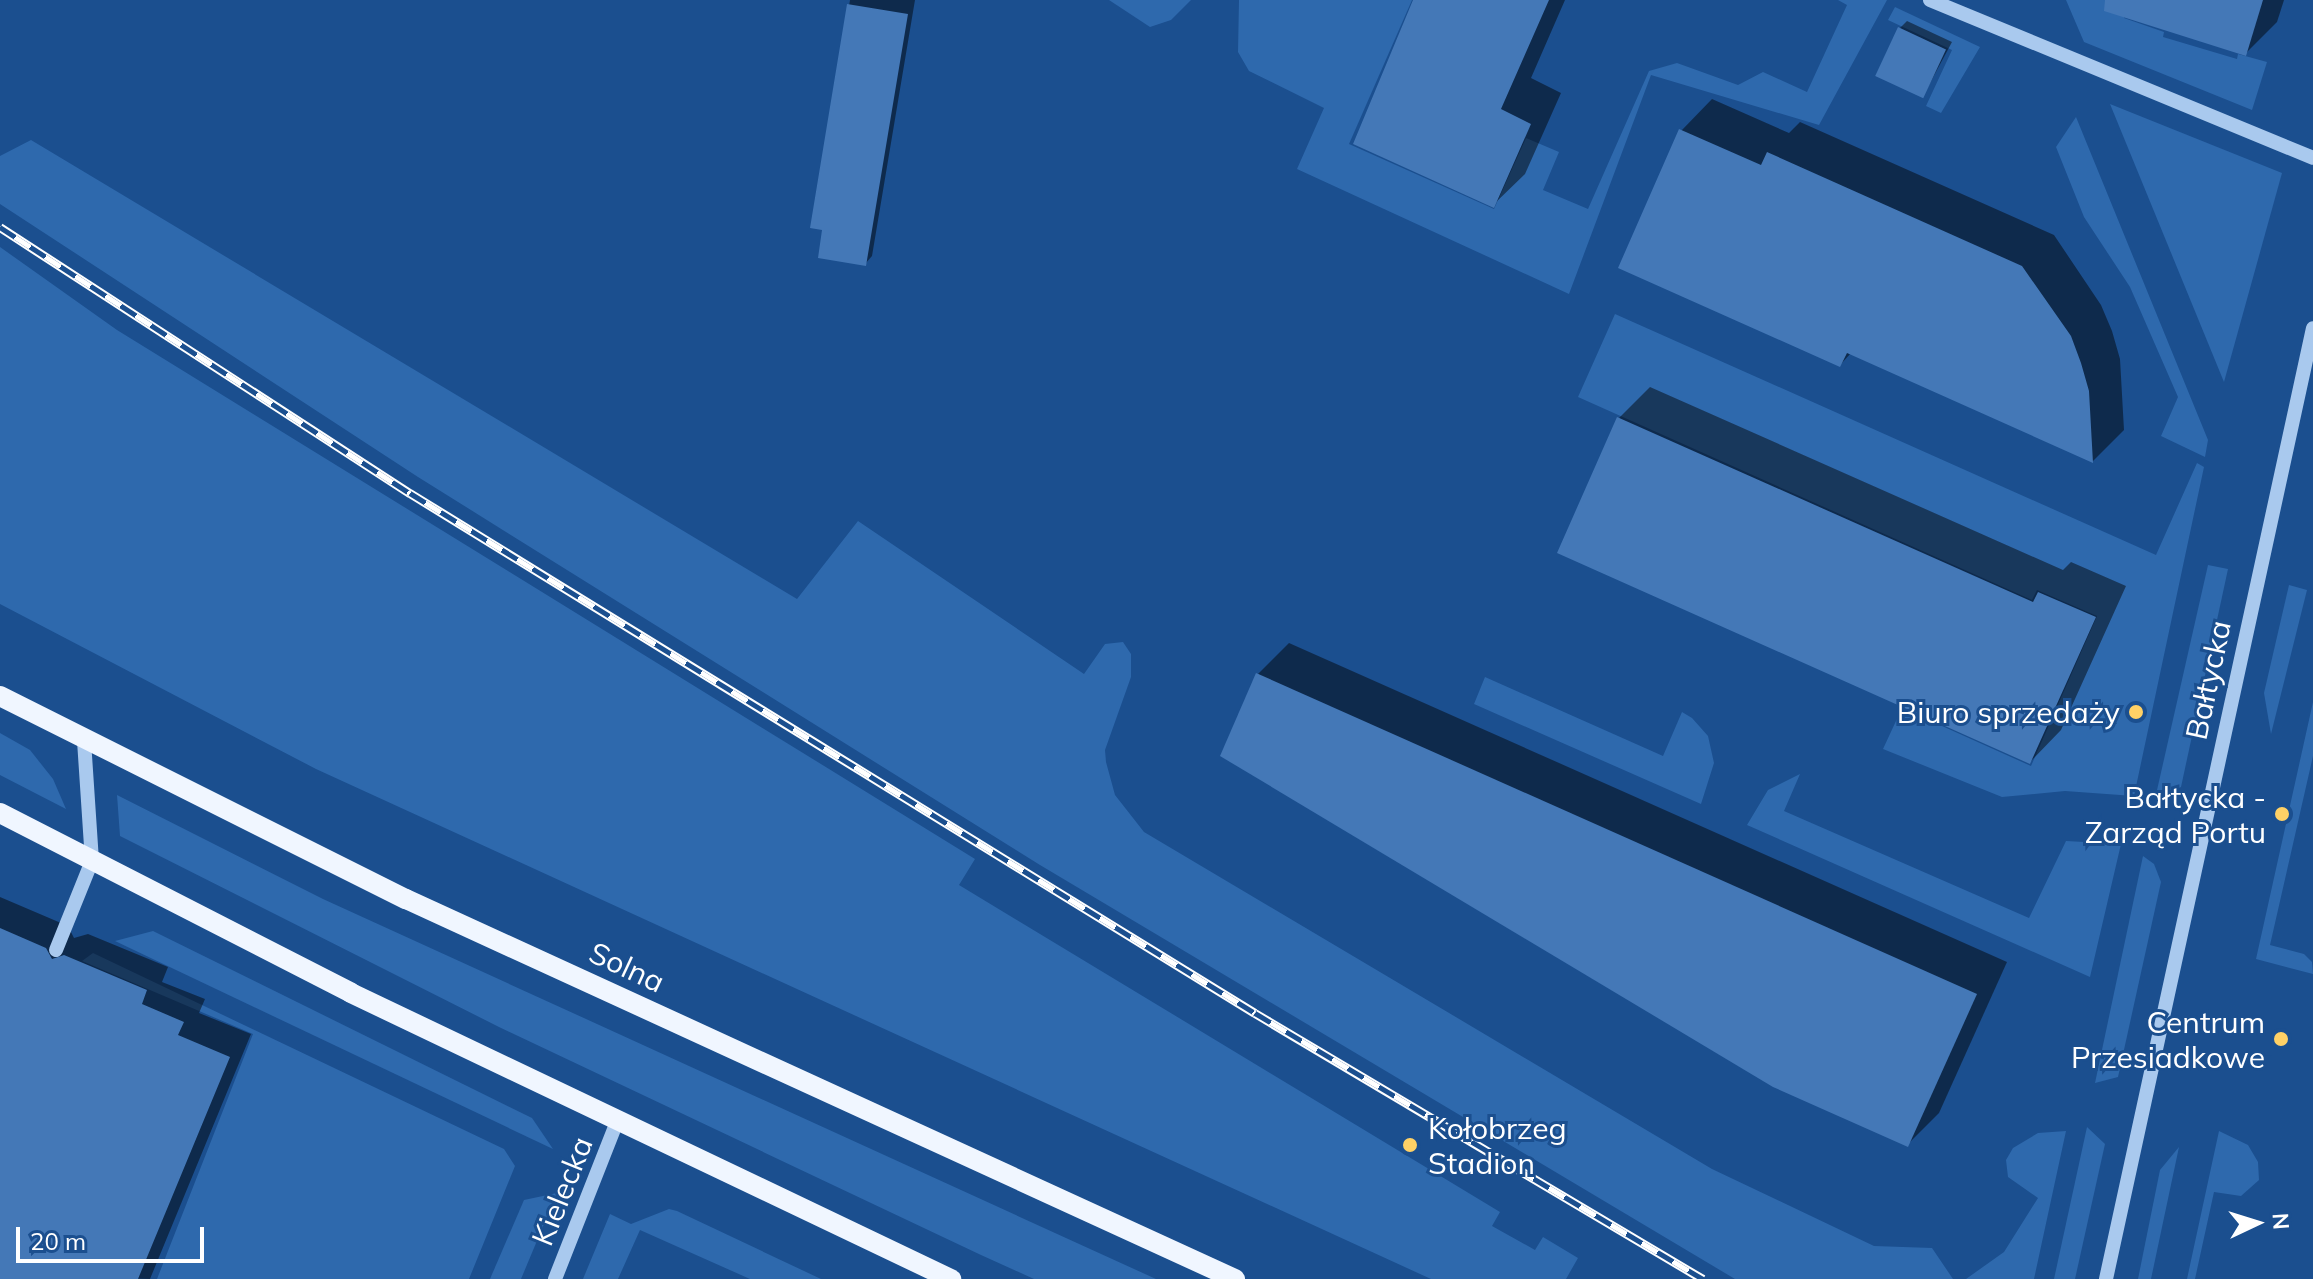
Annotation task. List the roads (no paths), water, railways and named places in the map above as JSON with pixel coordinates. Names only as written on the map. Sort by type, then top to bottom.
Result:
[{"type":"main road","name":"Solna","points":[[0,696],[84,741],[392,892],[1235,1279]]},
{"type":"main road","points":[[0,813],[617,1122],[951,1279]]},
{"type":"street","points":[[1930,0],[2313,158]]},
{"type":"street","name":"Bałtycka","points":[[2106,1279],[2313,328]]},
{"type":"street","points":[[2298,390],[2313,394]]},
{"type":"street","points":[[56,950],[92,861],[84,741]]},
{"type":"street","name":"Kielecka","points":[[555,1279],[617,1122]]},
{"type":"railway","points":[[0,227],[410,493],[1255,1013],[1703,1279]]},
{"type":"place","name":"Biuro sprzedaży","points":[[2136,712]]},
{"type":"place","name":"Bałtycka - Zarząd Portu","points":[[2282,814]]},
{"type":"place","name":"Centrum Przesiadkowe","points":[[2281,1039]]},
{"type":"place","name":"Kołobrzeg Stadion","points":[[1410,1145]]}]
